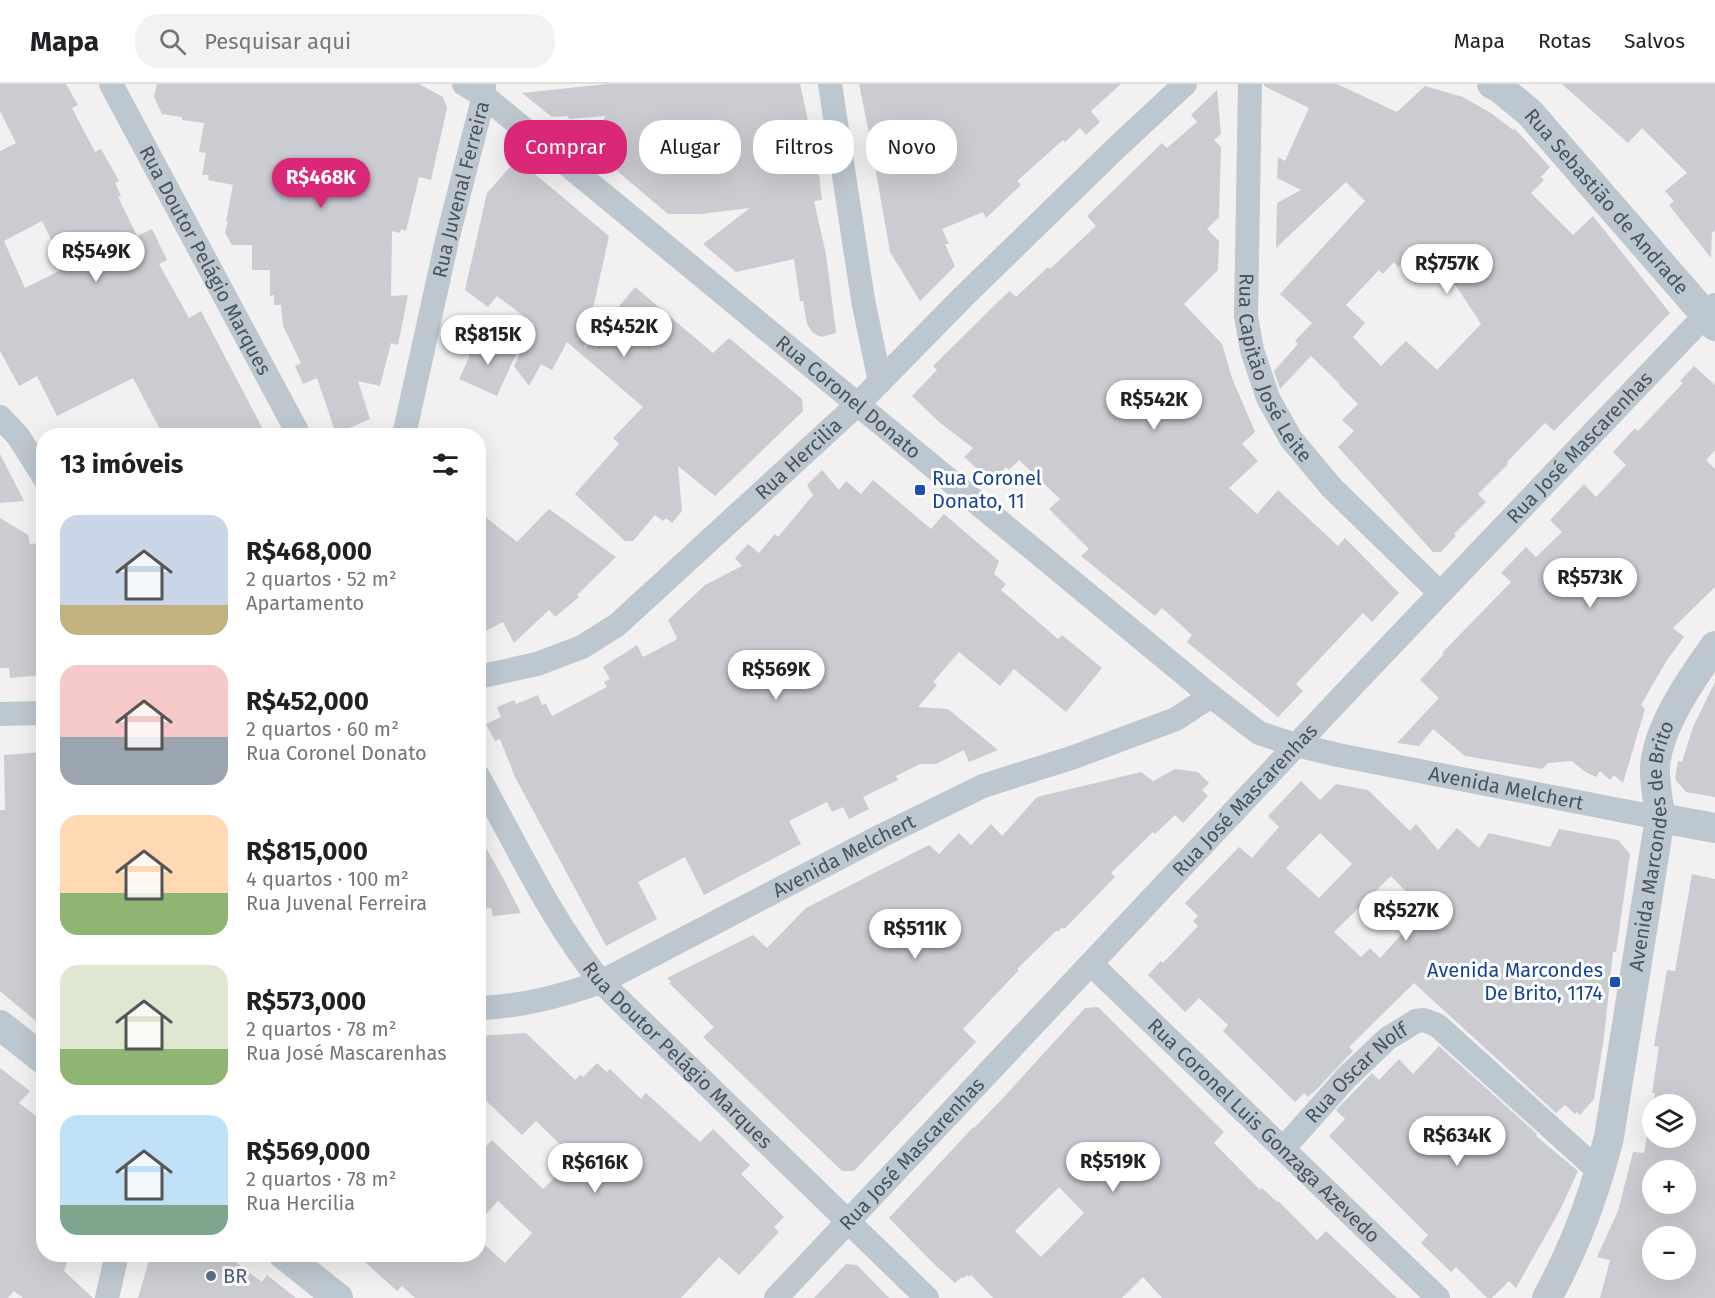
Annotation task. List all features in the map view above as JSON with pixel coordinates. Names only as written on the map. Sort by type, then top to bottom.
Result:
[{"type":"street","name":"Rua Doutor Pelágio Marques","points":[[111,84],[295,428]]},
{"type":"street","points":[[831,84],[863,300],[880,382]]},
{"type":"street","name":"Rua Hercilia","points":[[486,675],[537,664],[582,647],[617,625],[858,404],[1114,150],[1185,84]]},
{"type":"street","name":"Rua Capitão José Leite","points":[[1250,84],[1246,316],[1252,350],[1268,398],[1291,439],[1332,488],[1440,593]]},
{"type":"street","name":"Rua Sebastião de Andrade","points":[[1492,84],[1530,113],[1712,315]]},
{"type":"street","name":"Rua Coronel Donato","points":[[478,88],[1211,696],[1259,733],[1296,745]]},
{"type":"street","name":"Rua Juvenal Ferreira","points":[[406,428],[478,88]]},
{"type":"street","name":"Rua José Mascarenhas","points":[[776,1298],[1440,593],[1712,315]]},
{"type":"street","points":[[0,417],[18,436],[36,464]]},
{"type":"street","name":"Avenida Marcondes de Brito","points":[[1547,1298],[1579,1233],[1600,1173],[1620,1074],[1660,818],[1656,759],[1667,724],[1686,687],[1715,646]]},
{"type":"street","name":"Avenida Melchert","points":[[486,1008],[563,996],[601,982],[883,835],[983,786],[1074,757],[1176,719],[1211,696]]},
{"type":"street","points":[[0,714],[36,713]]},
{"type":"street","name":"Avenida Melchert","points":[[1296,745],[1715,828]]},
{"type":"street","name":"Rua Doutor Pelágio Marques","points":[[486,791],[579,956],[601,982],[927,1298]]},
{"type":"street","name":"Rua Coronel Luis Gonzaga Azevedo","points":[[1091,964],[1438,1298]]},
{"type":"street","name":"Rua Oscar Nolf","points":[[1283,1149],[1346,1078],[1387,1039],[1408,1024],[1424,1020],[1437,1025],[1600,1173]]},
{"type":"street","points":[[0,1025],[36,1054]]},
{"type":"street","points":[[107,1298],[115,1262]]},
{"type":"street","points":[[293,1262],[338,1298]]},
{"type":"building","points":[[0,84],[66,84],[78,105],[72,108],[95,152],[101,149],[119,181],[115,183],[121,196],[118,197],[137,236],[152,229],[167,260],[159,264],[189,318],[201,311],[262,428],[159,428],[133,378],[57,416],[37,376],[19,386],[0,351],[0,151],[16,143],[0,111]],"holes":[[[42,221],[65,268],[25,288],[4,241]]]},
{"type":"building","points":[[157,84],[419,84],[443,97],[447,108],[431,180],[419,177],[406,231],[401,229],[400,233],[392,231],[391,296],[408,295],[398,345],[391,343],[380,386],[358,381],[370,419],[350,428],[334,428],[317,378],[303,384],[295,366],[301,363],[283,326],[281,305],[274,305],[274,295],[270,296],[270,270],[252,270],[252,245],[232,245],[225,233],[233,185],[208,180],[209,175],[202,175],[206,153],[199,152],[204,123],[162,114],[154,97]]},
{"type":"building","points":[[607,84],[800,84],[808,120],[753,120],[753,174],[819,174],[822,200],[814,201],[826,254],[836,333],[821,337],[813,333],[807,324],[803,301],[800,301],[794,259],[736,272],[703,244],[750,208],[701,214],[668,214],[621,174],[627,174],[627,120],[603,120],[606,116],[569,119],[568,116],[552,117],[522,93]]},
{"type":"building","points":[[859,84],[1121,84],[1091,111],[1100,122],[1086,135],[1080,128],[1065,142],[1063,140],[1017,181],[1021,185],[986,218],[983,212],[942,229],[949,244],[945,244],[955,266],[920,301],[890,252],[876,174],[957,174],[957,120],[866,120]]},
{"type":"building","points":[[1264,84],[1337,84],[1397,112],[1425,86],[1463,97],[1491,113],[1513,130],[1514,128],[1550,167],[1541,177],[1544,180],[1531,193],[1573,235],[1593,216],[1670,313],[1554,431],[1545,423],[1507,462],[1508,464],[1478,494],[1486,502],[1454,534],[1456,536],[1441,552],[1433,552],[1338,447],[1354,431],[1342,420],[1358,404],[1340,384],[1311,356],[1280,389],[1274,371],[1298,344],[1295,341],[1312,323],[1280,294],[1365,201],[1346,182],[1276,248],[1277,203],[1301,190],[1277,178],[1278,157],[1285,161],[1309,108]],"holes":[[[1424,252],[1451,278],[1481,324],[1437,370],[1406,341],[1381,366],[1353,337],[1365,323],[1346,305],[1379,270],[1383,274],[1394,262],[1398,267],[1410,255],[1416,261]]]},
{"type":"building","points":[[1562,84],[1715,84],[1715,230],[1712,233],[1711,258],[1669,205],[1674,201],[1665,191],[1687,173],[1642,128],[1628,143]]},
{"type":"building","points":[[1217,90],[1221,134],[1214,140],[1221,147],[1219,217],[1207,229],[1219,241],[1218,270],[1184,304],[1222,344],[1232,378],[1255,432],[1242,444],[1258,461],[1229,488],[1257,514],[1278,490],[1338,546],[1345,538],[1399,593],[1372,622],[1363,613],[1296,684],[1303,691],[1278,717],[1187,642],[1192,635],[1162,608],[1155,616],[1081,556],[1089,549],[1049,509],[1060,499],[1019,460],[1009,470],[1006,467],[992,482],[964,457],[973,448],[939,422],[912,396],[937,370],[933,366],[1002,298],[1010,291],[1016,297],[1096,226],[1087,216],[1162,143],[1167,148],[1197,122],[1191,115]]},
{"type":"building","points":[[504,174],[535,174],[609,236],[584,349],[635,287],[713,353],[729,338],[802,399],[803,411],[715,496],[678,466],[682,511],[672,523],[666,518],[663,521],[655,515],[633,541],[625,541],[575,494],[619,444],[613,438],[643,407],[567,342],[552,370],[541,364],[529,386],[514,366],[534,324],[497,296],[488,307],[465,290],[487,193]]},
{"type":"building","points":[[479,337],[516,354],[497,396],[459,379],[469,358],[469,351]]},
{"type":"building","points":[[1694,366],[1715,385],[1715,450],[1706,460],[1715,469],[1715,587],[1673,628],[1684,637],[1667,660],[1641,705],[1645,709],[1623,783],[1614,775],[1610,780],[1600,771],[1596,777],[1572,761],[1548,763],[1542,769],[1465,756],[1433,729],[1419,746],[1397,743],[1439,698],[1420,680],[1444,654],[1442,653],[1511,582],[1501,573],[1526,547],[1536,557],[1562,532],[1550,520],[1584,484],[1596,497],[1626,465],[1613,452],[1635,428],[1638,431],[1683,383],[1680,381]]},
{"type":"building","points":[[0,454],[24,501],[0,503]]},
{"type":"building","points":[[822,470],[839,490],[846,481],[861,494],[873,480],[931,529],[944,514],[999,561],[994,574],[1006,584],[1001,590],[1058,639],[1062,635],[1102,668],[1066,712],[1014,669],[1000,686],[959,652],[933,682],[937,685],[918,707],[948,709],[998,750],[969,762],[964,750],[936,764],[920,764],[896,776],[898,780],[863,797],[869,809],[849,819],[843,807],[832,812],[827,802],[789,821],[801,844],[704,895],[685,857],[638,882],[657,919],[606,946],[515,777],[500,739],[495,741],[486,724],[501,717],[497,707],[514,700],[516,704],[538,695],[542,705],[546,704],[552,716],[607,687],[604,682],[610,679],[603,667],[637,645],[643,657],[674,641],[677,638],[668,620],[705,585],[742,566],[735,558],[748,544],[759,553],[775,534],[778,537],[813,495],[807,485]]},
{"type":"building","points":[[549,509],[616,557],[577,595],[579,597],[555,617],[549,610],[514,643],[503,622],[486,631],[486,517],[517,542]]},
{"type":"building","points":[[0,518],[28,535],[30,544],[36,543],[36,676],[10,678],[9,668],[0,668]]},
{"type":"building","points":[[1715,682],[1715,797],[1686,792],[1675,779],[1678,761],[1682,762],[1693,727]]},
{"type":"building","points":[[36,753],[36,1021],[0,991],[0,810],[5,810],[4,755]]},
{"type":"building","points":[[1175,769],[1198,772],[1209,783],[1202,790],[1208,796],[1183,823],[1175,815],[1155,834],[1153,832],[1111,873],[1115,877],[1079,914],[1064,929],[1062,927],[1058,932],[1056,931],[1017,969],[1019,970],[963,1029],[976,1042],[854,1171],[842,1171],[703,1037],[714,1027],[669,983],[671,982],[667,978],[753,935],[767,948],[806,908],[929,845],[939,854],[959,833],[971,845],[991,824],[1002,836],[1037,797],[1141,772],[1153,781]]},
{"type":"building","points":[[1301,781],[1320,800],[1336,784],[1368,790],[1410,831],[1416,824],[1438,850],[1457,828],[1479,848],[1489,833],[1550,847],[1559,829],[1618,840],[1630,854],[1616,952],[1613,952],[1604,1037],[1594,1099],[1580,1115],[1577,1112],[1575,1114],[1565,1105],[1556,1113],[1414,983],[1349,1047],[1353,1051],[1316,1090],[1308,1097],[1304,1093],[1295,1102],[1223,1031],[1228,1025],[1199,998],[1185,1012],[1148,975],[1161,961],[1163,963],[1198,926],[1193,921],[1198,916],[1185,903],[1239,847],[1252,858],[1279,827],[1268,816]],"holes":[[[1320,833],[1352,864],[1319,898],[1286,868]],[[1391,876],[1424,910],[1380,958],[1370,948],[1361,957],[1334,932]]]},
{"type":"building","points":[[486,848],[521,913],[493,916],[491,908],[486,909]]},
{"type":"building","points":[[1692,874],[1715,879],[1715,1298],[1600,1298],[1610,1260],[1597,1257],[1618,1211],[1633,1152],[1644,1153],[1645,1148],[1696,1148],[1696,1094],[1652,1093],[1659,1047],[1654,1046],[1667,970],[1675,971]]},
{"type":"building","points":[[1098,1007],[1224,1132],[1214,1143],[1260,1190],[1262,1188],[1278,1201],[1317,1240],[1326,1231],[1397,1298],[1162,1298],[1143,1277],[1122,1298],[993,1298],[971,1275],[962,1277],[955,1283],[933,1263],[889,1218],[1085,1008]],"holes":[[[1059,1187],[1084,1213],[1041,1257],[1015,1231]]]},
{"type":"building","points":[[526,1033],[575,1080],[580,1075],[583,1077],[597,1063],[607,1072],[610,1069],[641,1099],[646,1093],[700,1142],[713,1129],[750,1165],[741,1174],[784,1217],[774,1227],[779,1232],[739,1275],[719,1257],[681,1298],[415,1298],[402,1286],[397,1291],[365,1262],[486,1262],[486,1246],[505,1263],[532,1233],[498,1201],[486,1214],[486,1146],[492,1140],[543,1189],[574,1158],[536,1121],[522,1135],[486,1101],[486,1036]]},
{"type":"building","points":[[1439,1046],[1537,1134],[1536,1136],[1578,1171],[1560,1210],[1516,1288],[1509,1281],[1492,1298],[1487,1298],[1456,1267],[1451,1272],[1421,1243],[1428,1235],[1329,1136],[1345,1119],[1336,1110],[1372,1073],[1379,1080],[1399,1059],[1413,1074]]},
{"type":"building","points":[[0,1068],[30,1091],[19,1103],[36,1116],[36,1262],[67,1262],[64,1271],[93,1298],[23,1298],[14,1291],[8,1298],[0,1298]]},
{"type":"building","points":[[149,1262],[236,1262],[262,1282],[267,1275],[296,1298],[138,1298]]},
{"type":"building","points":[[846,1264],[857,1265],[889,1298],[814,1298]]},
{"type":"place","name":"Rua Coronel Donato, 11","points":[[920,490]]},
{"type":"place","name":"Avenida Marcondes De Brito, 1174","points":[[1615,982]]},
{"type":"place","name":"BR","points":[[211,1276]]}]
